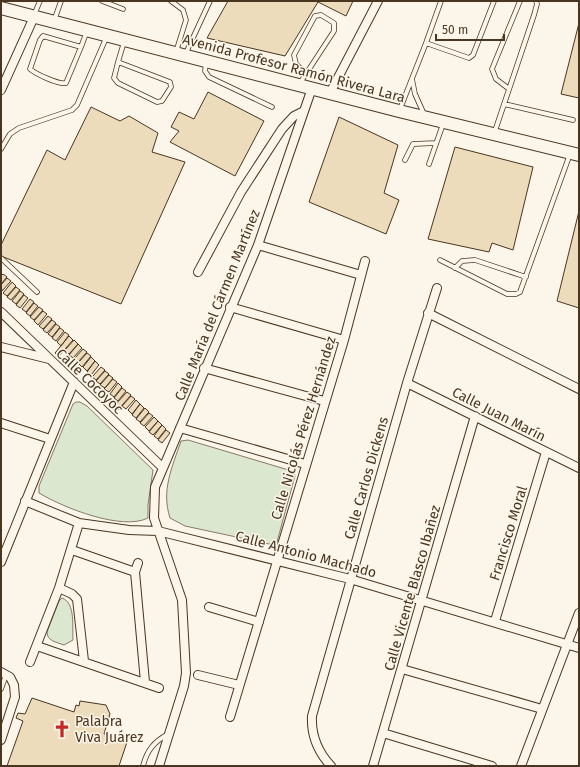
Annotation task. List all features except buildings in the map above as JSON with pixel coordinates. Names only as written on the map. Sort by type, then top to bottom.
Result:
[{"type":"main road","name":"Avenida Profesor Ramón Rivera Lara","points":[[1,8],[399,111],[575,154]]},
{"type":"street","points":[[330,93],[378,1]]},
{"type":"street","points":[[1,90],[34,16]]},
{"type":"street","name":"Calle María del Cármen Martínez","points":[[159,766],[184,686],[186,673],[182,600],[154,518],[153,501],[155,487],[204,368],[258,245],[312,88]]},
{"type":"street","points":[[198,272],[241,192],[282,129],[294,116],[304,111]]},
{"type":"street","points":[[258,245],[361,275]]},
{"type":"street","name":"Calle Nicolás Pérez Hernández","points":[[230,717],[324,401],[344,340],[365,260]]},
{"type":"street","name":"Calle Carlos Dickens","points":[[331,766],[318,746],[313,733],[312,716],[407,383],[437,288]]},
{"type":"street","points":[[230,307],[344,340]]},
{"type":"street","name":"Calle Cocoyoc","points":[[1,312],[162,468]]},
{"type":"street","points":[[428,313],[579,389]]},
{"type":"street","points":[[1,347],[49,359]]},
{"type":"street","points":[[204,368],[324,401]]},
{"type":"street","points":[[1,562],[74,382]]},
{"type":"street","name":"Calle Juan Marín","points":[[407,383],[579,468]]},
{"type":"street","name":"Calle Vicente Blasco Ibañez","points":[[373,766],[475,416]]},
{"type":"street","points":[[1,424],[50,439]]},
{"type":"street","points":[[180,428],[305,464]]},
{"type":"street","name":"Francisco Moral","points":[[495,621],[546,452]]},
{"type":"street","name":"Calle Antonio Machado","points":[[25,501],[79,523],[129,530],[158,530],[277,559],[495,621],[579,648]]},
{"type":"street","points":[[30,662],[59,588],[72,550],[79,523]]},
{"type":"street","points":[[72,550],[135,572]]},
{"type":"street","points":[[138,563],[135,572],[145,682]]},
{"type":"street","points":[[59,588],[77,598],[84,661]]},
{"type":"street","points":[[209,607],[259,622]]},
{"type":"street","points":[[521,766],[579,613]]},
{"type":"street","points":[[37,646],[159,688]]},
{"type":"street","points":[[402,669],[542,709]]},
{"type":"street","points":[[1,740],[16,691],[13,681],[3,673]]},
{"type":"street","points":[[198,675],[239,685]]},
{"type":"street","points":[[383,733],[492,766]]},
{"type":"lane","points":[[34,16],[40,1]]},
{"type":"lane","points":[[54,21],[61,1]]},
{"type":"lane","points":[[102,1],[123,10]]},
{"type":"lane","points":[[171,1],[183,10],[186,20],[180,54]]},
{"type":"lane","points":[[180,54],[210,1]]},
{"type":"lane","points":[[399,111],[441,1]]},
{"type":"lane","points":[[426,43],[461,56],[471,57],[494,1]]},
{"type":"lane","points":[[509,90],[496,79],[492,68],[520,1]]},
{"type":"lane","points":[[494,134],[534,15],[537,4],[536,1]]},
{"type":"lane","points":[[299,85],[335,29],[334,23],[321,15],[315,16],[294,55],[296,64],[306,74]]},
{"type":"lane","points":[[81,47],[43,36],[40,40],[30,70],[46,78],[63,84],[66,83],[81,47],[87,31]]},
{"type":"lane","points":[[1,149],[10,134],[19,128],[63,114],[72,110],[77,105],[107,36]]},
{"type":"lane","points":[[118,62],[170,82],[171,87],[162,101],[157,102],[118,83],[114,78],[118,62],[124,40]]},
{"type":"lane","points":[[206,60],[205,71],[209,77],[272,107]]},
{"type":"lane","points":[[412,79],[415,94],[426,117]]},
{"type":"lane","points":[[504,104],[573,120]]},
{"type":"lane","points":[[429,164],[444,122]]},
{"type":"lane","points":[[405,160],[413,144],[436,143]]},
{"type":"lane","points":[[440,260],[507,294],[512,295],[520,292],[575,154]]},
{"type":"lane","points":[[1,258],[37,292]]},
{"type":"lane","points":[[455,268],[462,261],[475,260],[526,277]]},
{"type":"lane","points":[[1,689],[3,673]]},
{"type":"lane","points":[[143,766],[147,752],[151,746],[170,732]]},
{"type":"green space","points":[[80,402],[87,406],[153,470],[148,505],[148,518],[124,522],[109,520],[78,511],[39,493],[39,486],[73,404]]},
{"type":"green space","points":[[188,440],[292,471],[295,476],[277,542],[269,544],[185,526],[170,518],[167,488],[171,470],[181,441]]},
{"type":"green space","points":[[62,598],[69,605],[73,623],[73,640],[64,645],[55,642],[47,635],[59,601]]},
{"type":"place","name":"Palabra Viva Juárez","points":[[62,729]]}]
